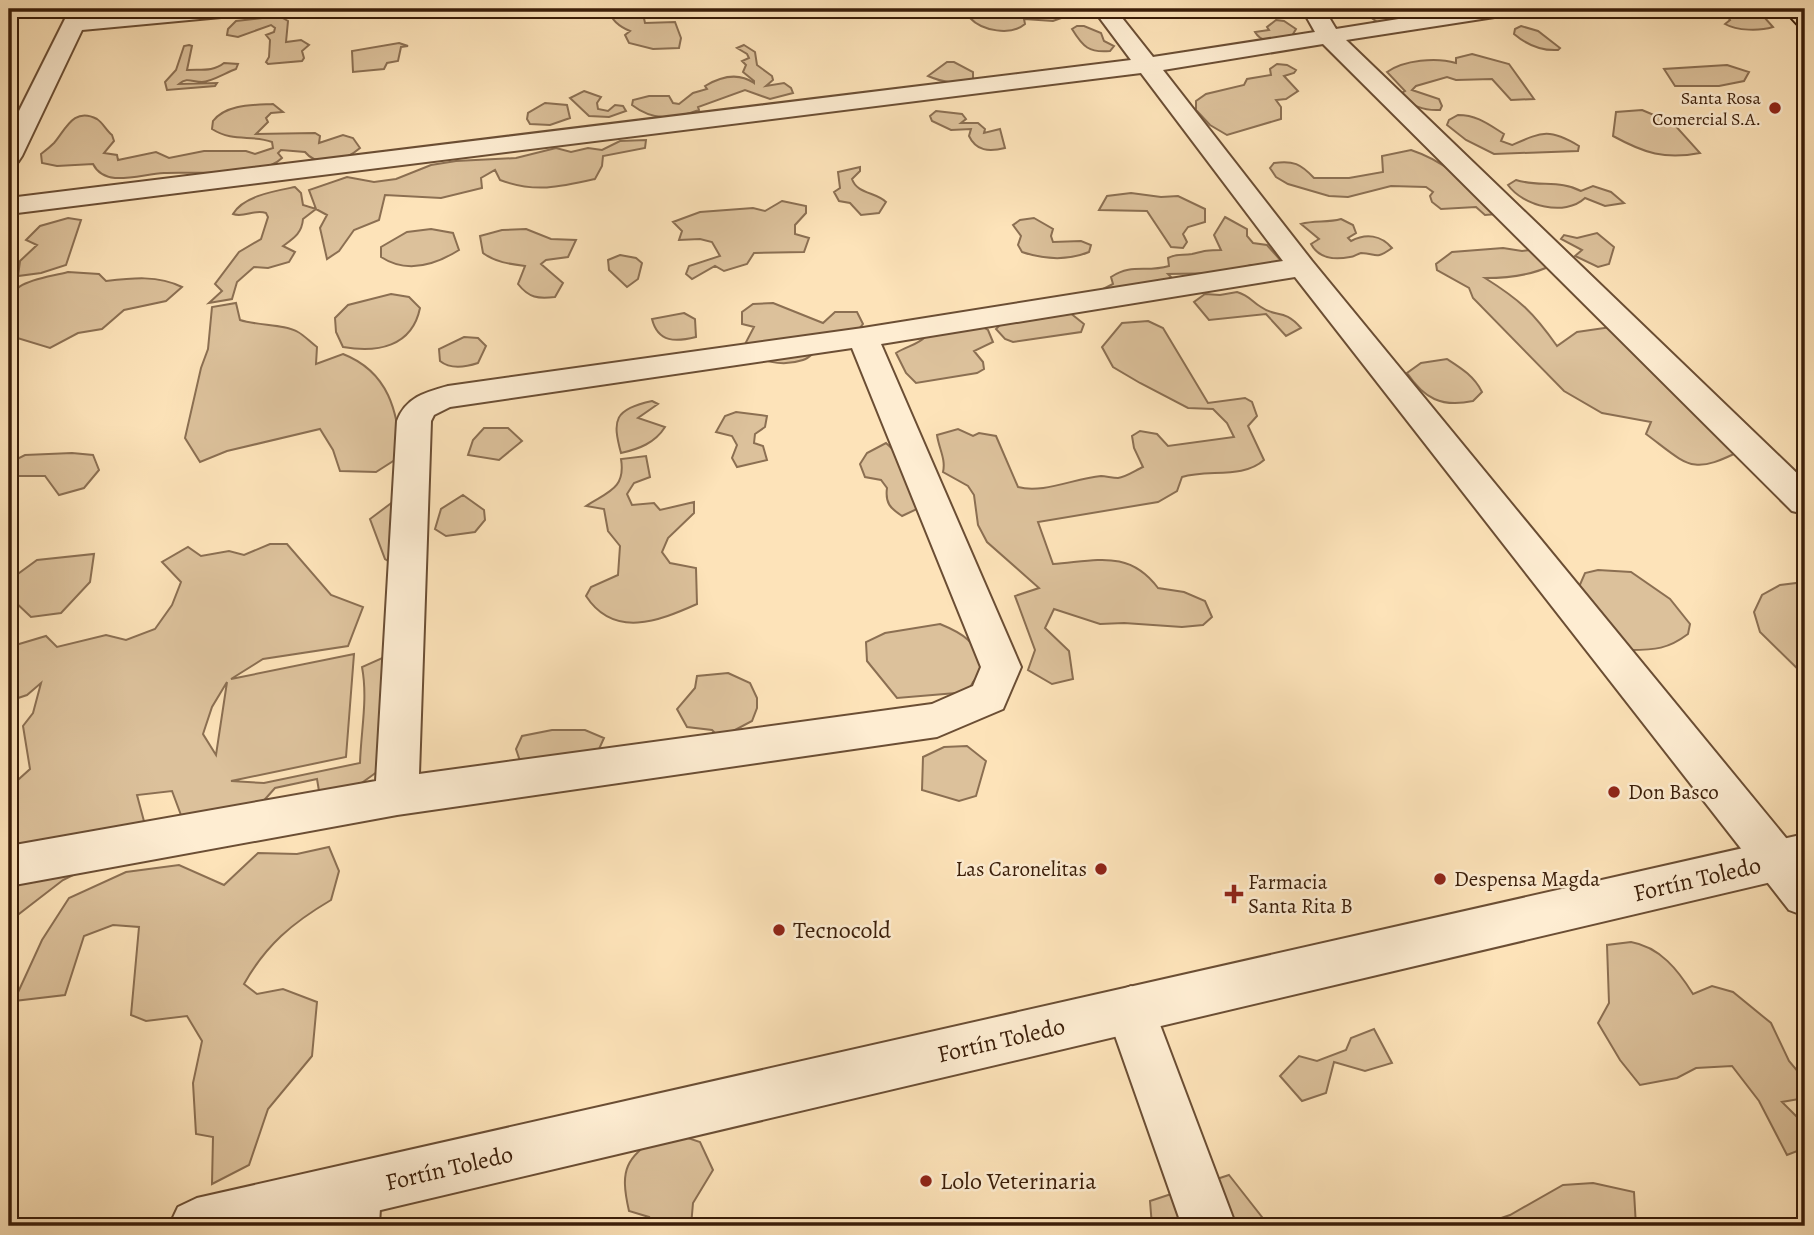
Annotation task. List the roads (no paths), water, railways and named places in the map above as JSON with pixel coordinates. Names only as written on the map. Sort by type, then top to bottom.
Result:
[{"type":"highway","points":[[1794,9],[1805,19]]},
{"type":"street","points":[[9,156],[77,16],[232,9]]},
{"type":"street","points":[[1104,9],[1302,267],[1796,870]]},
{"type":"street","points":[[1313,9],[1330,37],[1805,502]]},
{"type":"street","points":[[9,206],[1149,65],[1502,9]]},
{"type":"street","points":[[397,796],[415,414],[432,401],[863,337],[1302,267]]},
{"type":"street","points":[[9,866],[397,796],[937,720],[989,697],[1001,667],[863,337]]},
{"type":"street","name":"Fortín Toledo","points":[[197,1226],[353,1208],[1131,1010],[1796,870]]},
{"type":"street","points":[[1131,1010],[1209,1226]]},
{"type":"place","name":"Santa Rosa Comercial S.A.","points":[[1775,108]]},
{"type":"place","name":"Don Basco","points":[[1614,792]]},
{"type":"place","name":"Las Caronelitas","points":[[1101,869]]},
{"type":"place","name":"Despensa Magda","points":[[1440,879]]},
{"type":"place","name":"Farmacia Santa Rita B","points":[[1234,894]]},
{"type":"place","name":"Tecnocold","points":[[779,930]]},
{"type":"place","name":"Lolo Veterinaria","points":[[926,1181]]}]
